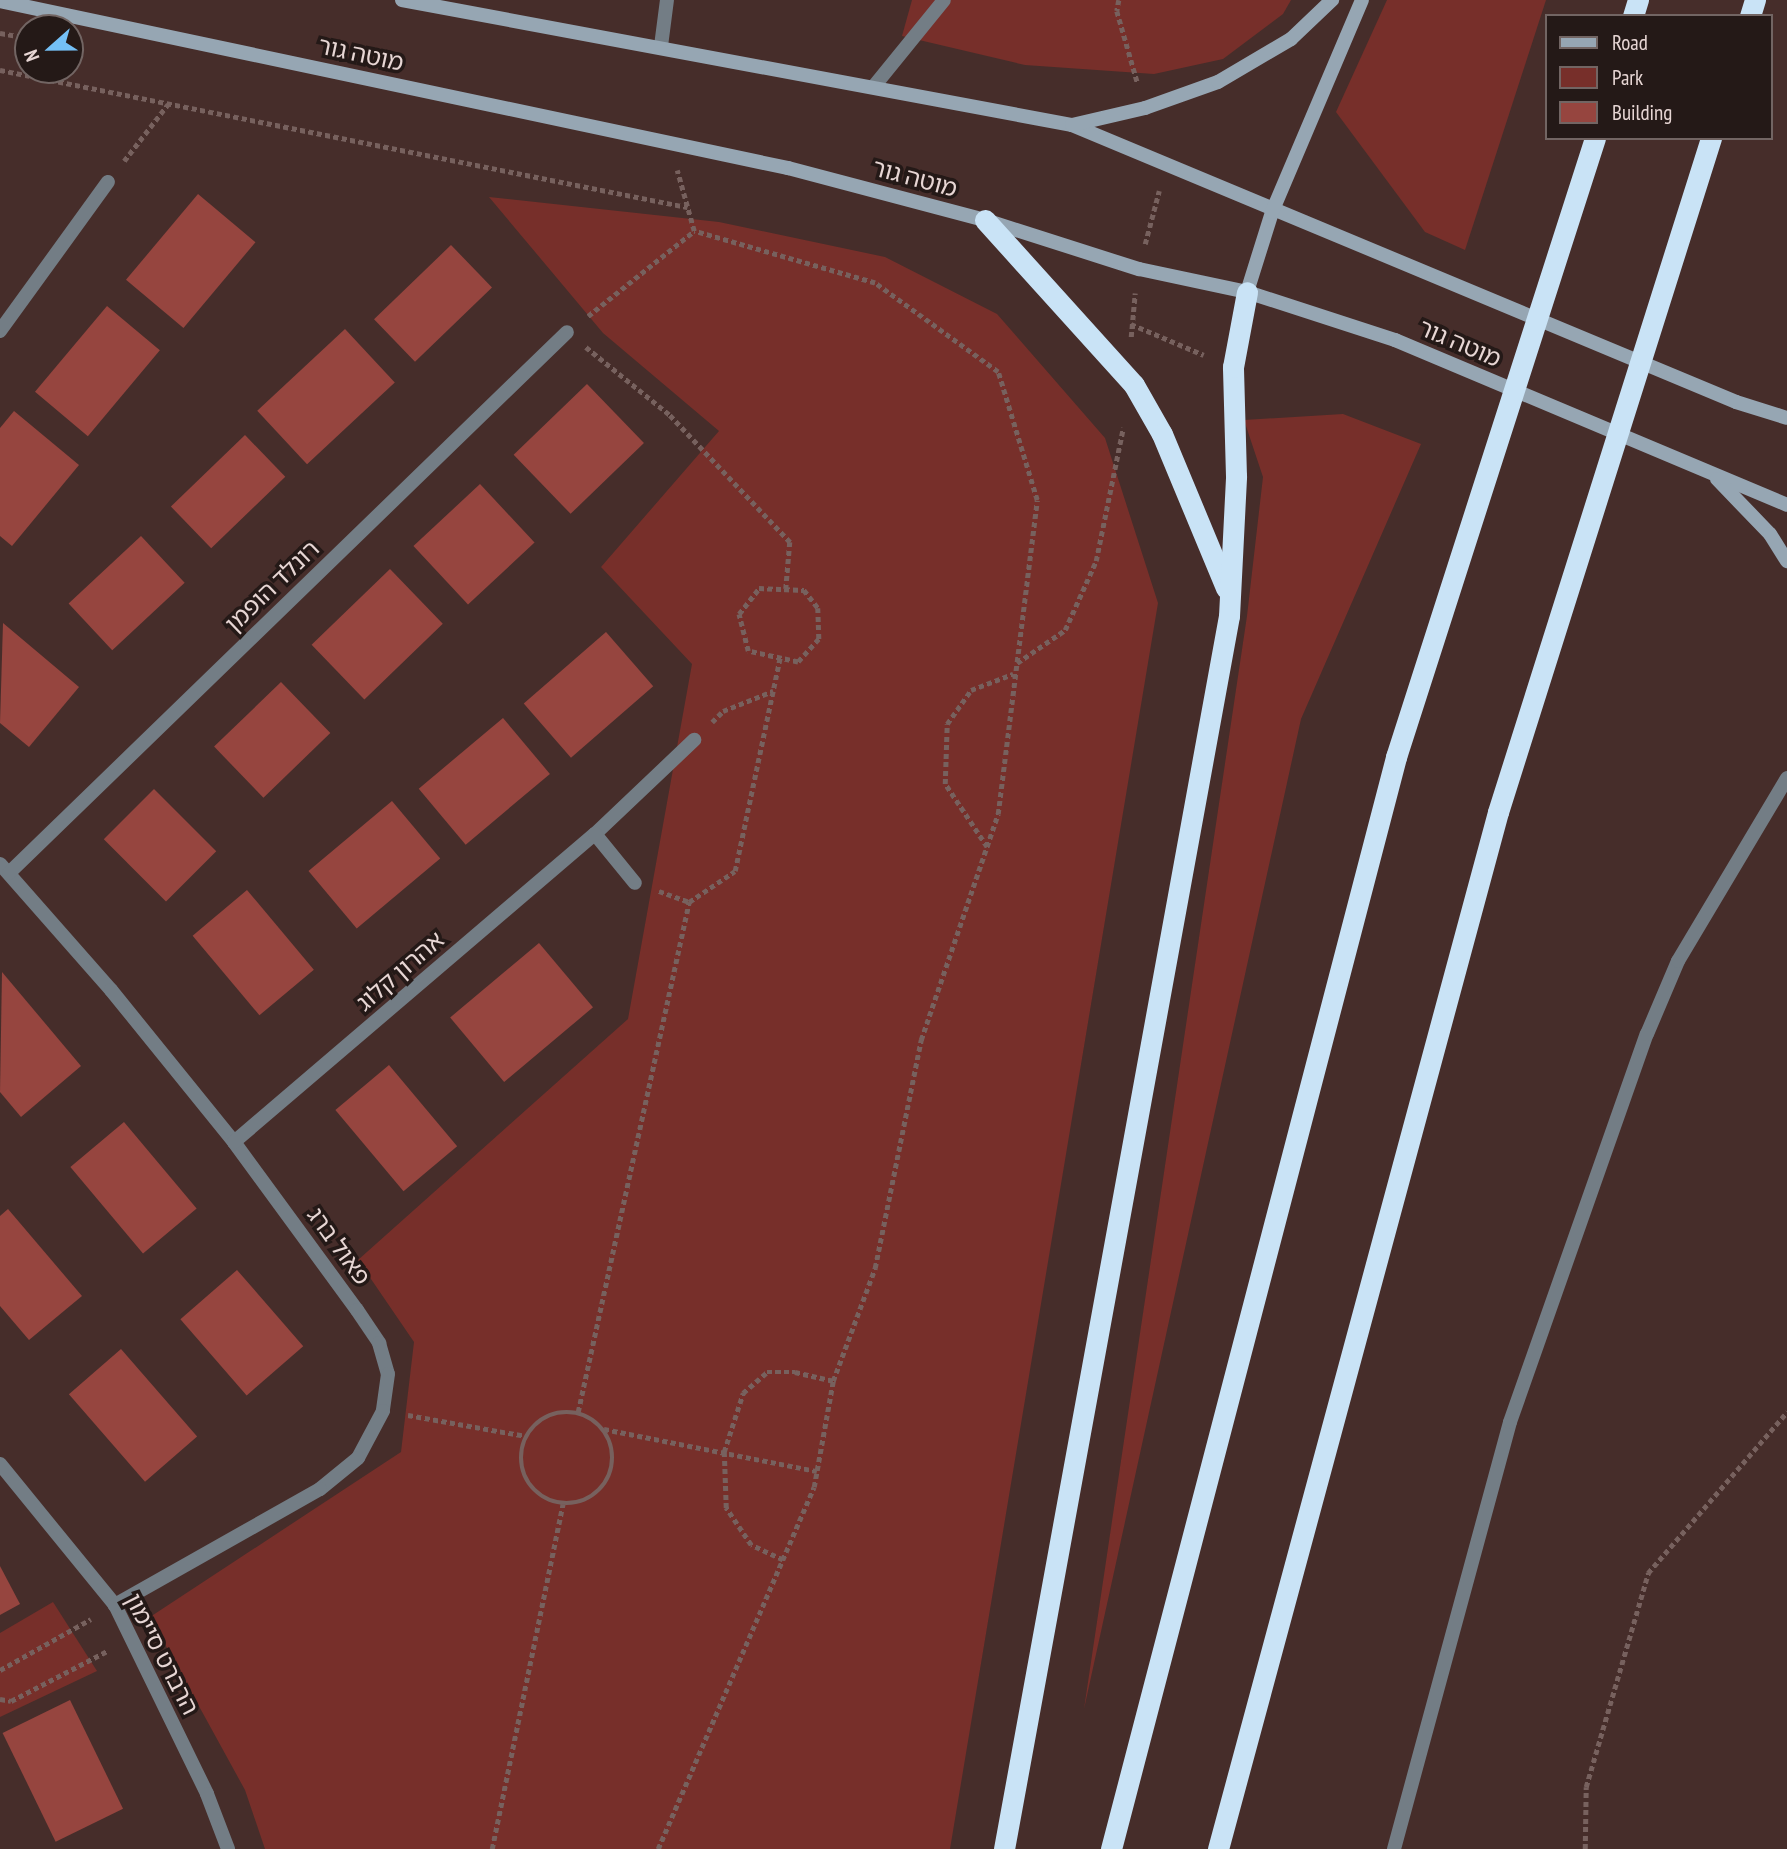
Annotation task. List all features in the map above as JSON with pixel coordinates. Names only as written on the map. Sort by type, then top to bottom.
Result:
[{"type":"highway","points":[[1111,1849],[1396,757],[1594,140]]},
{"type":"highway","points":[[1218,1849],[1498,812],[1710,140]]},
{"type":"highway","points":[[985,220],[1134,385],[1162,434],[1227,592]]},
{"type":"highway","points":[[1004,1849],[1227,629],[1227,592],[1236,476],[1233,367],[1247,292]]},
{"type":"main road","points":[[402,0],[875,85],[1072,125],[1272,212],[1425,272],[1736,402],[1787,418]]},
{"type":"main road","points":[[1072,125],[1145,108],[1218,82],[1291,39],[1332,0]]},
{"type":"main road","points":[[1247,292],[1272,212],[1363,0]]},
{"type":"main road","name":"מוטה גור","points":[[0,1],[788,167],[985,220],[1139,269],[1247,292],[1395,340],[1787,505]]},
{"type":"main road","points":[[1711,473],[1770,534],[1787,561]]},
{"type":"street","points":[[661,46],[667,0]]},
{"type":"street","points":[[875,85],[944,0]]},
{"type":"street","points":[[0,331],[108,182]]},
{"type":"street","name":"רונלד הופמן","points":[[5,868],[567,332]]},
{"type":"street","name":"אהרון קלוג","points":[[234,1142],[595,834],[694,740]]},
{"type":"street","points":[[1394,1849],[1510,1422],[1647,1034],[1678,961],[1787,778]]},
{"type":"street","points":[[595,834],[635,883]]},
{"type":"street","name":"פאול ברג","points":[[5,868],[234,1142],[379,1343],[388,1374],[383,1411],[358,1458],[320,1489],[115,1605]]},
{"type":"street","name":"הרברט סיימון","points":[[0,1464],[115,1605],[228,1849]]},
{"type":"path","points":[[1119,0],[1117,11],[1145,108]]},
{"type":"path","points":[[0,71],[687,207]]},
{"type":"path","points":[[108,182],[168,104]]},
{"type":"path","points":[[669,142],[694,231]]},
{"type":"path","points":[[694,231],[567,332],[670,415],[790,542],[786,589]]},
{"type":"path","points":[[658,1849],[814,1487],[832,1381],[875,1268],[921,1040],[998,814],[1013,674],[1017,663],[1037,500],[998,372],[875,283],[694,231]]},
{"type":"path","points":[[1131,324],[1233,367]]},
{"type":"path","points":[[1017,663],[1065,630],[1096,561],[1109,486]]},
{"type":"path","points":[[759,588],[804,590],[818,608],[819,639],[798,662],[780,658],[748,651],[739,614],[759,588]]},
{"type":"path","points":[[578,1412],[688,902],[735,871],[780,658]]},
{"type":"path","points":[[987,848],[945,784],[947,724],[971,690],[1013,674]]},
{"type":"path","points":[[694,740],[723,711],[773,691]]},
{"type":"path","points":[[783,1560],[751,1545],[726,1508],[724,1452],[743,1393],[767,1372],[795,1373],[832,1381]]},
{"type":"path","points":[[383,1411],[526,1436]]},
{"type":"path","points":[[603,1429],[614,1458],[608,1480],[592,1497],[563,1504],[548,1500],[526,1480],[521,1450],[526,1436],[548,1415],[578,1412],[603,1429],[817,1471]]},
{"type":"path","points":[[1585,1849],[1586,1787],[1648,1573],[1787,1412]]},
{"type":"path","points":[[492,1849],[563,1504]]},
{"type":"path","points":[[0,1670],[115,1605]]},
{"type":"path","points":[[0,1699],[11,1701],[131,1638]]},
{"type":"green space","points":[[912,0],[1291,0],[1283,14],[1223,59],[1154,74],[1025,65],[902,36]]},
{"type":"green space","points":[[1387,0],[1546,0],[1465,250],[1425,232],[1336,112]]},
{"type":"green space","points":[[489,197],[719,222],[885,257],[997,314],[1105,438],[1158,603],[950,1849],[265,1849],[245,1790],[150,1617],[401,1452],[414,1342],[358,1260],[628,1019],[692,664],[601,567],[719,431],[603,333]]},
{"type":"green space","points":[[1343,414],[1421,444],[1301,719],[1084,1709],[1247,616],[1263,477],[1244,420]]},
{"type":"green space","points":[[53,1602],[97,1671],[0,1717],[0,1633]]},
{"type":"building","points":[[198,194],[255,242],[183,328],[126,280]]},
{"type":"building","points":[[451,245],[492,287],[415,362],[374,319]]},
{"type":"building","points":[[107,306],[160,350],[88,436],[35,392]]},
{"type":"building","points":[[345,329],[395,382],[307,464],[257,411]]},
{"type":"building","points":[[587,384],[644,443],[571,514],[514,455]]},
{"type":"building","points":[[14,411],[79,465],[12,546],[0,536],[0,428]]},
{"type":"building","points":[[245,435],[285,477],[211,548],[171,507]]},
{"type":"building","points":[[480,484],[535,543],[468,605],[413,546]]},
{"type":"building","points":[[141,536],[185,583],[112,650],[69,604]]},
{"type":"building","points":[[390,569],[443,624],[364,699],[312,645]]},
{"type":"building","points":[[3,623],[79,687],[29,747],[0,723]]},
{"type":"building","points":[[606,632],[653,686],[571,758],[524,704]]},
{"type":"building","points":[[281,682],[330,733],[263,798],[214,747]]},
{"type":"building","points":[[503,718],[550,774],[466,845],[419,789]]},
{"type":"building","points":[[154,789],[216,851],[166,901],[104,839]]},
{"type":"building","points":[[392,801],[440,858],[357,929],[309,871]]},
{"type":"building","points":[[247,890],[314,970],[259,1015],[193,936]]},
{"type":"building","points":[[539,943],[593,1007],[504,1082],[450,1018]]},
{"type":"building","points":[[2,972],[81,1066],[21,1117],[0,1092]]},
{"type":"building","points":[[389,1065],[457,1146],[404,1191],[335,1110]]},
{"type":"building","points":[[124,1122],[197,1209],[143,1254],[70,1167]]},
{"type":"building","points":[[8,1209],[82,1296],[29,1340],[0,1306],[0,1216]]},
{"type":"building","points":[[237,1270],[303,1346],[247,1395],[180,1319]]},
{"type":"building","points":[[121,1349],[197,1437],[145,1482],[69,1394]]},
{"type":"building","points":[[0,1566],[20,1604],[0,1615]]},
{"type":"building","points":[[70,1700],[123,1809],[56,1842],[3,1733]]}]
